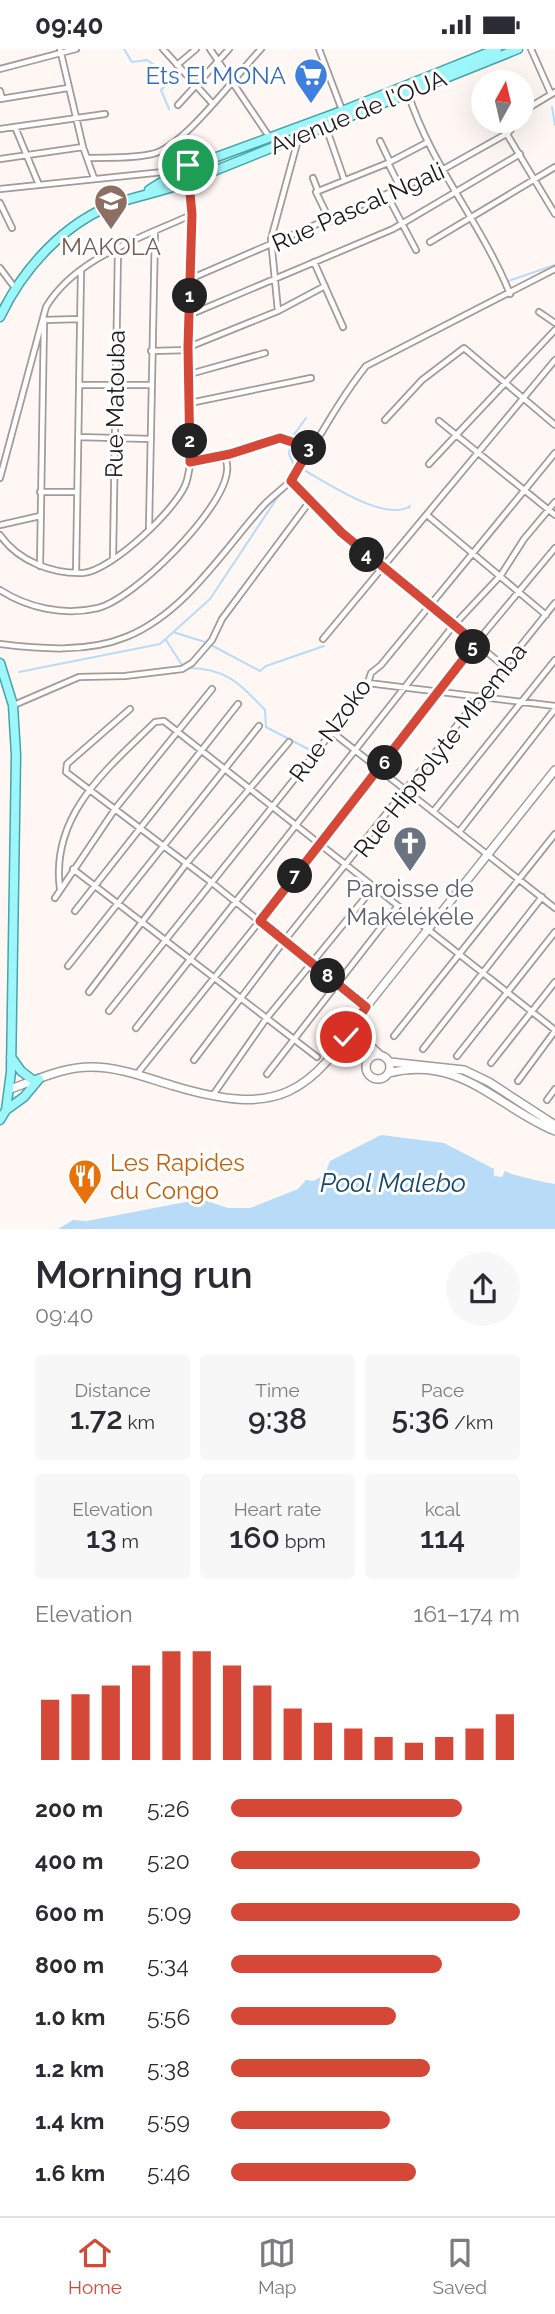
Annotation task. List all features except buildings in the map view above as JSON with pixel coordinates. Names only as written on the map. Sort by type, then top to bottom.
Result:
[{"type":"main road","name":"Avenue de l'OUA","points":[[174,173],[270,139],[497,49]]},
{"type":"main road","name":"Avenue de l'OUA","points":[[184,184],[325,124],[518,49]]},
{"type":"main road","points":[[198,164],[199,177]]},
{"type":"main road","points":[[0,317],[15,288],[45,251],[83,220],[139,196],[184,184],[174,173],[139,196]]},
{"type":"main road","points":[[0,663],[13,705],[16,765],[10,1089],[6,1110],[0,1120]]},
{"type":"main road","points":[[10,1089],[76,1067],[105,1067],[212,1096],[247,1100],[282,1097],[307,1081],[346,1037],[366,1007],[555,770]]},
{"type":"main road","points":[[352,1029],[390,1062],[464,1070],[489,1082],[555,1125]]},
{"type":"main road","points":[[346,1037],[361,1045],[368,1059],[366,1071],[371,1077],[379,1079],[389,1073],[414,1070],[461,1076],[555,1131]]},
{"type":"main road","points":[[368,1059],[379,1054]]},
{"type":"main road","points":[[11,1057],[25,1075],[36,1080]]},
{"type":"main road","points":[[389,1073],[390,1062]]},
{"type":"main road","points":[[6,1110],[24,1097],[36,1080]]},
{"type":"street","points":[[0,69],[76,49]]},
{"type":"street","points":[[163,49],[212,103]]},
{"type":"street","points":[[177,65],[196,49]]},
{"type":"street","points":[[210,49],[270,139]]},
{"type":"street","points":[[178,105],[229,49]]},
{"type":"street","points":[[87,157],[153,154],[182,136],[261,49]]},
{"type":"street","points":[[319,49],[342,111]]},
{"type":"street","points":[[531,49],[553,93],[534,105]]},
{"type":"street","points":[[61,51],[83,147],[94,178]]},
{"type":"street","points":[[0,91],[1,99],[68,88]]},
{"type":"street","points":[[408,92],[426,143],[499,267],[510,294]]},
{"type":"street","points":[[0,129],[104,114]]},
{"type":"street","points":[[325,124],[344,179]]},
{"type":"street","points":[[15,127],[39,185]]},
{"type":"street","points":[[508,133],[555,214]]},
{"type":"street","name":"Rue Pascal Ngali","points":[[190,279],[401,189],[442,170],[508,133]]},
{"type":"street","points":[[182,136],[198,164]]},
{"type":"street","points":[[278,311],[272,233],[299,136]]},
{"type":"street","points":[[380,141],[401,189]]},
{"type":"street","points":[[330,221],[315,194],[318,191],[389,163],[426,143]]},
{"type":"street","points":[[0,159],[83,147]]},
{"type":"street","points":[[189,315],[402,223],[456,194],[520,154]]},
{"type":"street","points":[[430,242],[555,167]]},
{"type":"street","points":[[0,189],[94,178],[174,173]]},
{"type":"street","points":[[313,178],[318,191]]},
{"type":"street","points":[[0,535],[18,554],[40,566],[76,573],[95,571],[149,528],[179,497],[187,481],[190,462],[189,315],[192,214],[184,184]]},
{"type":"street","points":[[387,195],[416,250]]},
{"type":"street","points":[[0,203],[12,228]]},
{"type":"street","points":[[0,478],[46,307],[54,294],[81,271],[118,248],[192,214]]},
{"type":"street","points":[[149,528],[155,232]]},
{"type":"street","name":"Rue Matouba","points":[[113,559],[118,248]]},
{"type":"street","points":[[314,262],[343,327]]},
{"type":"street","points":[[0,268],[15,288]]},
{"type":"street","points":[[0,644],[32,649],[67,647],[123,639],[137,632],[171,609],[198,583],[274,494],[291,481],[310,448],[366,366],[555,269]]},
{"type":"street","points":[[76,573],[81,271]]},
{"type":"street","points":[[152,351],[189,349],[278,311],[325,286]]},
{"type":"street","points":[[40,566],[46,307]]},
{"type":"street","points":[[539,312],[555,323]]},
{"type":"street","points":[[44,320],[79,319]]},
{"type":"street","points":[[429,464],[503,382],[555,330]]},
{"type":"street","points":[[385,420],[422,380],[464,348],[555,425]]},
{"type":"street","points":[[190,374],[265,353]]},
{"type":"street","points":[[323,639],[479,455],[555,360]]},
{"type":"street","points":[[190,403],[310,378]]},
{"type":"street","points":[[79,385],[151,385]]},
{"type":"street","points":[[439,421],[555,515]]},
{"type":"street","points":[[78,437],[150,439]]},
{"type":"street","points":[[190,462],[225,455],[280,438],[310,448]]},
{"type":"street","name":"Rue Nzoko","points":[[109,1011],[332,732],[368,683],[370,673],[381,665],[430,607],[555,453]]},
{"type":"street","points":[[0,590],[21,603],[61,611],[98,608],[117,601],[203,521],[227,472],[225,455]]},
{"type":"street","points":[[291,481],[382,568],[505,667]]},
{"type":"street","points":[[40,492],[76,492]]},
{"type":"street","points":[[13,705],[67,680],[182,669],[192,663],[219,630],[222,619],[268,554],[310,501]]},
{"type":"street","points":[[136,1028],[453,626],[501,575],[524,539],[555,502]]},
{"type":"street","points":[[427,515],[520,590],[546,615]]},
{"type":"street","points":[[0,525],[40,516]]},
{"type":"street","points":[[137,1074],[379,770],[476,643],[555,548]]},
{"type":"street","name":"Rue Hippolyte Mbemba","points":[[194,1060],[284,941],[347,867],[555,603]]},
{"type":"street","points":[[433,812],[555,660]]},
{"type":"street","points":[[368,683],[555,708],[458,832]]},
{"type":"street","points":[[55,898],[115,809],[212,689]]},
{"type":"street","points":[[75,911],[238,703]]},
{"type":"street","points":[[130,709],[66,764],[65,772],[211,882],[366,1007]]},
{"type":"street","points":[[60,889],[57,870],[66,826],[89,790],[117,757],[155,722],[164,722],[555,1031],[518,1081]]},
{"type":"street","points":[[68,966],[259,726]]},
{"type":"street","points":[[332,732],[555,908]]},
{"type":"street","points":[[89,992],[186,864],[247,788],[289,742]]},
{"type":"street","points":[[394,1035],[555,834]]},
{"type":"street","points":[[73,869],[118,900],[240,999],[317,1057]]},
{"type":"street","points":[[212,1096],[266,1019],[373,888]]},
{"type":"street","points":[[423,1049],[542,897]]},
{"type":"street","points":[[267,1074],[397,907]]},
{"type":"street","points":[[457,1056],[555,932]]},
{"type":"street","points":[[491,1063],[555,982]]},
{"type":"street","points":[[547,1100],[555,1089]]},
{"type":"water","name":"Pool Malebo","points":[[381,1135],[444,1143],[494,1169],[494,1176],[502,1177],[505,1171],[555,1184],[555,1229],[58,1229],[73,1220],[87,1221],[201,1199],[228,1208],[250,1208],[298,1189],[306,1180],[314,1181],[325,1174],[330,1161]]},
{"type":"waterway","points":[[124,49],[132,62],[147,60],[166,73],[168,83],[161,90],[169,109]]},
{"type":"waterway","points":[[552,107],[555,125]]},
{"type":"waterway","points":[[508,281],[555,265]]},
{"type":"waterway","points":[[293,436],[306,418]]},
{"type":"waterway","points":[[289,480],[296,470],[289,454],[290,444]]},
{"type":"waterway","points":[[302,469],[371,505],[399,510],[410,506],[408,508]]},
{"type":"waterway","points":[[19,672],[160,644],[210,599],[279,495]]},
{"type":"waterway","points":[[173,632],[205,642]]},
{"type":"waterway","points":[[166,640],[182,665]]},
{"type":"waterway","points":[[211,645],[260,671],[266,666],[324,646]]},
{"type":"waterway","points":[[187,668],[212,671],[231,679],[265,710],[266,727],[310,750]]},
{"type":"place","name":"Ets El MONA","points":[[311,105]]},
{"type":"place","name":"MAKOLA","points":[[111,231]]},
{"type":"place","name":"Paroisse de Makélékéle","points":[[410,873]]},
{"type":"place","name":"Les Rapides du Congo","points":[[85,1206]]},
{"type":"route","points":[[188,165],[195,165],[199,173],[199,177],[189,183],[192,214],[188,347],[190,462],[230,454],[280,438],[310,448],[291,481],[342,533],[476,643],[415,726],[260,921],[366,1007],[346,1037]]}]
